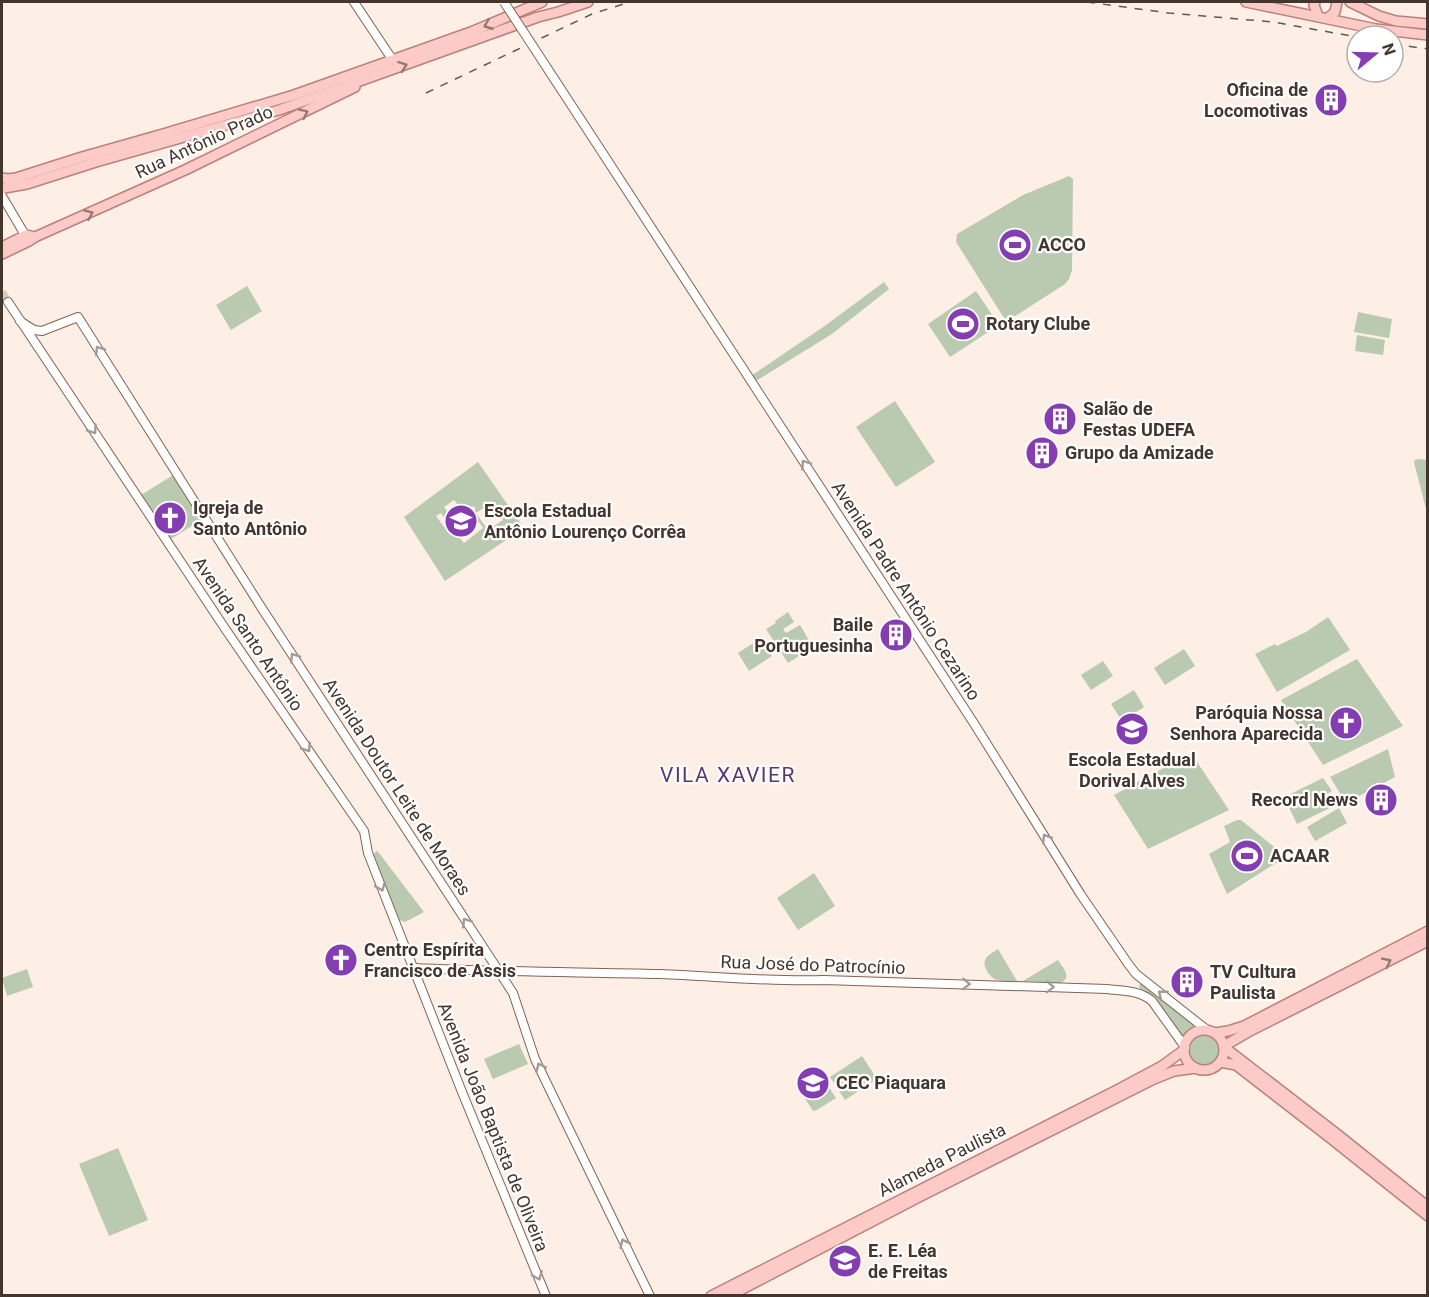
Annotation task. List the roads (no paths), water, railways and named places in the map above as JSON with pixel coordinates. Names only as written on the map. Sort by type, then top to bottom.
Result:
[{"type":"main road","points":[[2,178],[16,178],[262,106],[471,32],[542,2]]},
{"type":"main road","points":[[3,192],[96,162],[279,110],[570,4],[588,2]]},
{"type":"main road","points":[[1246,2],[1376,29],[1428,35]]},
{"type":"main road","points":[[1315,2],[1316,11],[1323,17]]},
{"type":"main road","points":[[1323,17],[1335,12],[1337,2]]},
{"type":"main road","points":[[1350,2],[1379,16],[1396,21],[1428,24]]},
{"type":"main road","name":"Rua Antônio Prado","points":[[2,247],[30,238],[185,170],[384,73]]},
{"type":"main road","name":"Rua Antônio Prado","points":[[2,254],[30,238]]},
{"type":"main road","points":[[1211,1032],[1222,1041],[1223,1058],[1211,1069],[1196,1068],[1188,1060],[1184,1048],[1190,1036],[1195,1032],[1228,1031],[1244,1026],[1428,931]]},
{"type":"main road","points":[[1224,1047],[1248,1032],[1428,941]]},
{"type":"main road","points":[[1224,1047],[1428,1206]]},
{"type":"main road","name":"Alameda Paulista","points":[[711,1296],[1117,1090],[1162,1066],[1184,1048]]},
{"type":"main road","points":[[1220,1062],[1233,1064],[1245,1072],[1428,1216]]},
{"type":"main road","name":"Alameda Paulista","points":[[729,1296],[1154,1079],[1174,1071],[1196,1068]]},
{"type":"street","points":[[354,2],[392,60]]},
{"type":"street","name":"Avenida Padre Antônio Cezarino","points":[[504,2],[975,725],[1081,894],[1137,974],[1211,1032]]},
{"type":"street","points":[[3,192],[30,238]]},
{"type":"street","name":"Avenida Santo Antônio","points":[[8,302],[226,630],[364,831]]},
{"type":"street","name":"Avenida Doutor Leite de Moraes","points":[[42,331],[78,317],[261,607],[513,993],[535,1059],[650,1296]]},
{"type":"street","points":[[20,321],[34,330],[42,331]]},
{"type":"street","points":[[34,341],[42,331]]},
{"type":"street","name":"Avenida João Baptista de Oliveira","points":[[364,831],[368,853],[462,1092],[546,1296]]},
{"type":"street","name":"Rua José do Patrocínio","points":[[414,968],[1107,989],[1135,992]]},
{"type":"street","points":[[1137,974],[1135,992],[1152,1001],[1184,1048]]},
{"type":"tunnel","points":[[2,292],[8,302]]},
{"type":"railway","points":[[426,93],[592,14],[630,2]]},
{"type":"railway","points":[[1087,2],[1169,13],[1273,22],[1345,35]]},
{"type":"railway","points":[[1405,46],[1428,49]]},
{"type":"place","name":"Oficina de Locomotivas","points":[[1331,100]]},
{"type":"place","name":"ACCO","points":[[1015,245]]},
{"type":"place","name":"Rotary Clube","points":[[963,324]]},
{"type":"place","name":"Salão de Festas UDEFA","points":[[1060,419]]},
{"type":"place","name":"Grupo da Amizade","points":[[1042,453]]},
{"type":"place","name":"Igreja de Santo Antônio","points":[[170,518]]},
{"type":"place","name":"Escola Estadual Antônio Lourenço Corrêa","points":[[461,521]]},
{"type":"place","name":"Baile Portuguesinha","points":[[896,635]]},
{"type":"place","name":"Paróquia Nossa Senhora Aparecida","points":[[1346,723]]},
{"type":"place","name":"Escola Estadual Dorival Alves","points":[[1132,729]]},
{"type":"place","name":"Record News","points":[[1381,800]]},
{"type":"place","name":"ACAAR","points":[[1247,856]]},
{"type":"place","name":"Centro Espírita Francisco de Assis","points":[[341,960]]},
{"type":"place","name":"TV Cultura Paulista","points":[[1187,982]]},
{"type":"place","name":"CEC Piaquara","points":[[813,1083]]},
{"type":"place","name":"E. E. Léa de Freitas","points":[[845,1261]]},
{"type":"district","name":"VILA XAVIER","points":[[728,775]]}]
